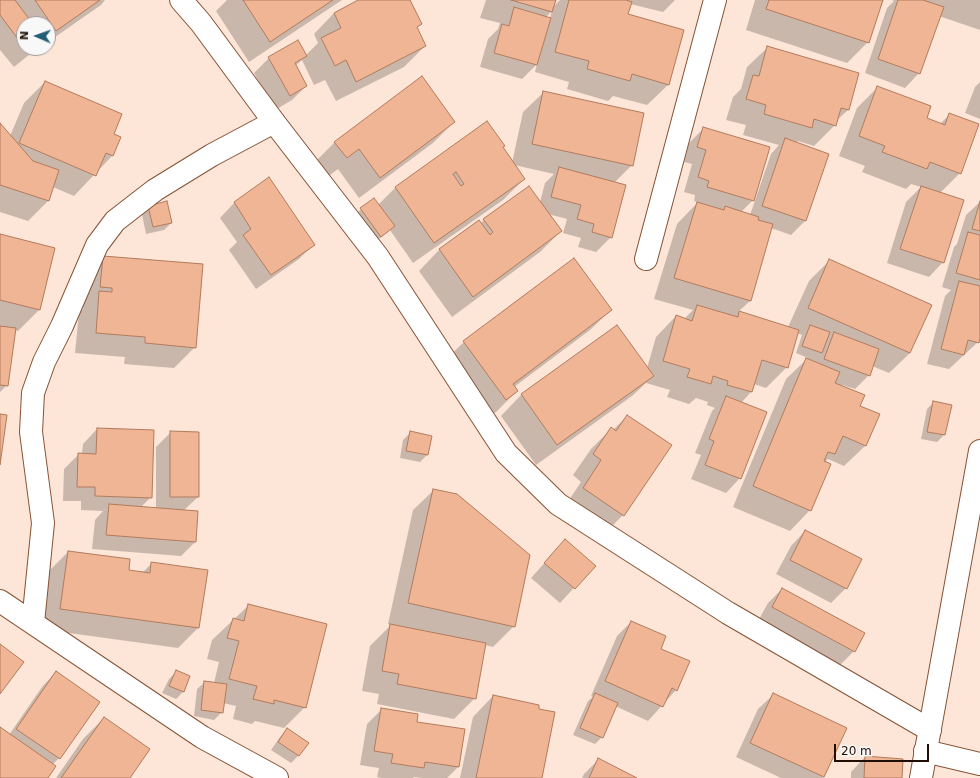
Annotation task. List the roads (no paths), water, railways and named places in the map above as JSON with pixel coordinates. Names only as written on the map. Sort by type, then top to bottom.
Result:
[{"type":"street","points":[[181,0],[202,23],[274,122],[378,257],[506,453],[558,504],[928,741],[980,764]]},
{"type":"street","points":[[646,259],[715,0]]},
{"type":"street","points":[[33,624],[43,523],[31,432],[33,393],[44,362],[62,326],[97,245],[115,221],[155,190],[212,155],[274,122]]},
{"type":"street","points":[[921,778],[980,451]]},
{"type":"street","points":[[0,602],[202,737],[276,778]]}]
